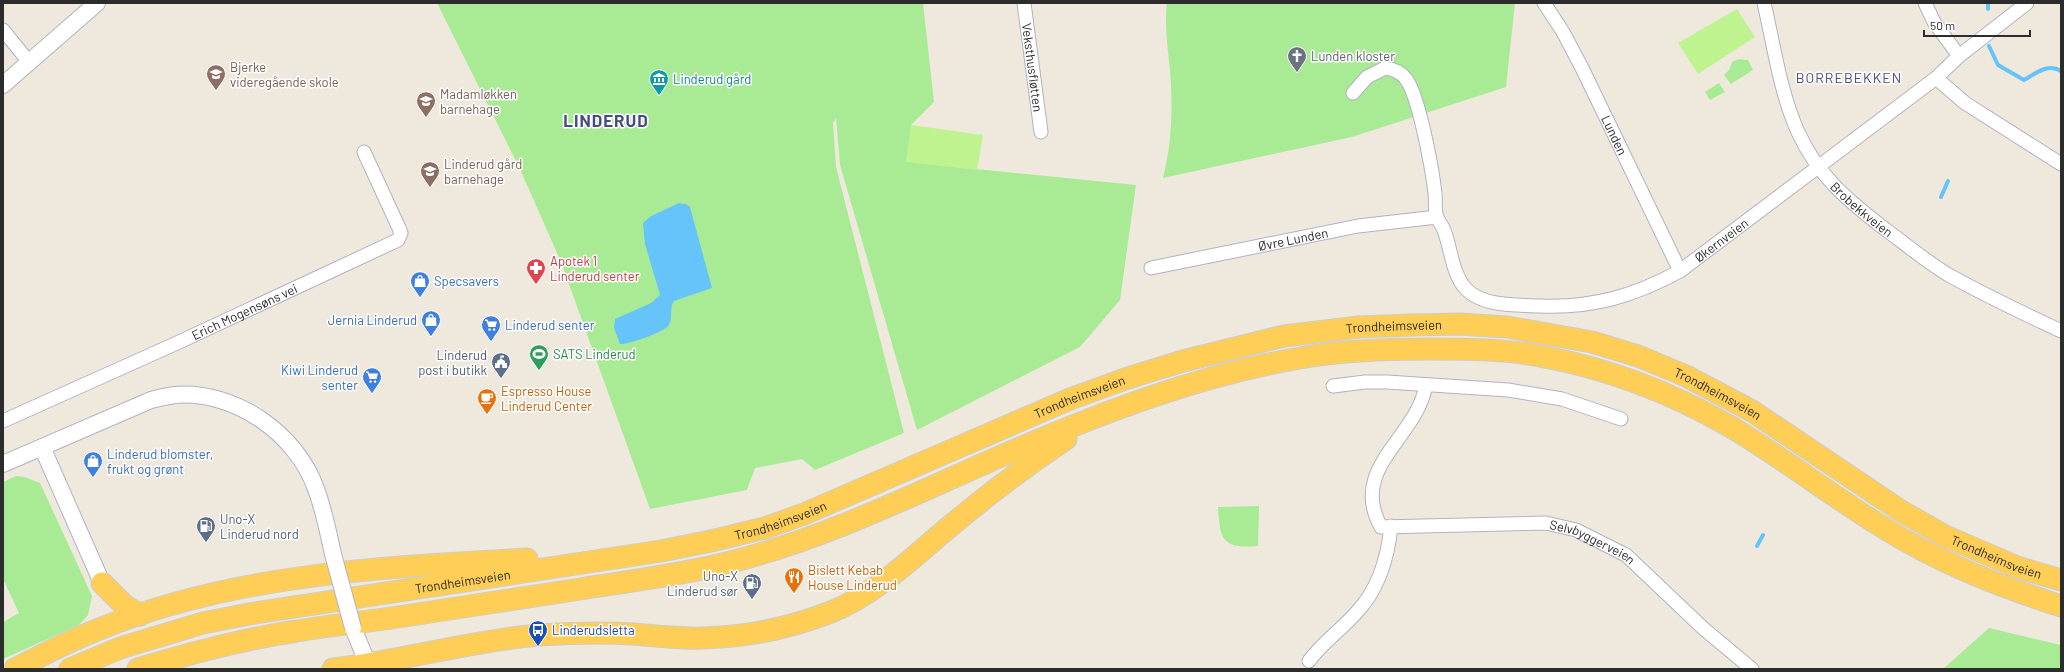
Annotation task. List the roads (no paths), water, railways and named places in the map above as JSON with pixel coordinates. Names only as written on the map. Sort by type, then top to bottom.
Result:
[{"type":"highway","name":"Trondheimsveien","points":[[70,669],[120,648],[203,623],[249,614],[697,544],[765,528],[870,487],[1070,399],[1128,378],[1183,361],[1248,344],[1313,332],[1359,327],[1459,324],[1514,328],[1592,342],[1638,356],[1686,376],[1752,411],[1901,511],[1945,536],[2011,564],[2061,580]]},
{"type":"highway","name":"Trondheimsveien","points":[[138,669],[208,649],[289,632],[662,576],[761,554],[814,538],[1010,452],[1190,384],[1253,367],[1310,356],[1367,351],[1458,349],[1502,351],[1542,356],[1631,380],[1671,396],[1735,430],[1885,529],[1930,555],[1992,583],[2061,606]]},
{"type":"highway","points":[[356,662],[537,636],[608,633],[701,638],[743,635],[790,626],[832,611],[868,592],[1008,479],[1097,418]]},
{"type":"highway","points":[[15,669],[96,630],[140,615],[219,593],[285,580],[376,568],[530,559],[602,559]]},
{"type":"highway","points":[[102,583],[124,605],[140,615]]},
{"type":"highway","points":[[96,630],[102,619],[105,608],[102,583]]},
{"type":"street","points":[[3,85],[97,3]]},
{"type":"street","name":"Veksthusfløtten","points":[[1024,3],[1041,132]]},
{"type":"street","name":"Lunden","points":[[1544,3],[1563,32],[1582,68],[1680,271]]},
{"type":"street","name":"Brobekkveien","points":[[1764,3],[1791,117],[1807,151],[1818,168],[1846,198],[1924,259],[1974,288],[2061,331]]},
{"type":"street","points":[[1925,3],[1934,22],[1959,56]]},
{"type":"street","name":"Økernveien","points":[[1436,217],[1444,228],[1457,273],[1466,289],[1480,299],[1495,302],[1553,306],[1590,304],[1612,300],[1642,290],[1680,271],[1936,78],[1959,56],[2027,3]]},
{"type":"street","points":[[3,30],[29,62]]},
{"type":"street","points":[[1353,93],[1367,77],[1385,68],[1396,71],[1405,78],[1418,111],[1429,158],[1436,217]]},
{"type":"street","points":[[1936,78],[1965,103],[2061,164]]},
{"type":"street","name":"Erich Mogensøns vei","points":[[3,421],[184,340],[398,240],[401,234],[399,228],[364,152]]},
{"type":"street","name":"Øvre Lunden","points":[[1150,268],[1358,226],[1436,217]]},
{"type":"street","points":[[1333,386],[1365,382],[1482,387],[1548,396],[1621,419]]},
{"type":"street","name":"Selvbyggerveien","points":[[1426,385],[1418,410],[1384,459],[1374,477],[1372,493],[1375,517],[1381,527],[1546,522],[1576,530],[1626,555],[1704,629],[1752,669]]},
{"type":"street","points":[[3,464],[130,408],[151,400],[176,395],[201,397],[227,402],[261,419],[273,428],[298,455],[316,488],[353,628],[356,662]]},
{"type":"street","points":[[42,447],[102,583]]},
{"type":"street","points":[[1309,661],[1366,601],[1381,570],[1387,552],[1391,526]]},
{"type":"water","points":[[679,203],[686,204],[690,207],[712,288],[674,301],[671,319],[666,328],[646,338],[620,344],[614,328],[615,319],[651,303],[660,295],[645,244],[643,223],[651,216]]},
{"type":"waterway","points":[[1988,3],[1988,9]]},
{"type":"waterway","points":[[1989,46],[1998,65],[2024,80],[2047,68],[2061,71]]},
{"type":"waterway","points":[[1941,197],[1948,181]]},
{"type":"waterway","points":[[1757,546],[1763,535]]},
{"type":"place","name":"Lunden kloster","points":[[1297,73]]},
{"type":"place","name":"Bjerke videregående skole","points":[[216,91]]},
{"type":"place","name":"Linderud gård","points":[[659,96]]},
{"type":"place","name":"Madamløkken barnehage","points":[[426,118]]},
{"type":"place","name":"Linderud gård barnehage","points":[[430,188]]},
{"type":"place","name":"Apotek 1 Linderud senter","points":[[536,285]]},
{"type":"place","name":"Specsavers","points":[[420,298]]},
{"type":"place","name":"Jernia Linderud","points":[[431,337]]},
{"type":"place","name":"Linderud senter","points":[[491,342]]},
{"type":"place","name":"SATS Linderud","points":[[539,371]]},
{"type":"place","name":"Linderud post i butikk","points":[[501,379]]},
{"type":"place","name":"Kiwi Linderud senter","points":[[372,394]]},
{"type":"place","name":"Espresso House Linderud Center","points":[[487,415]]},
{"type":"place","name":"Linderud blomster, frukt og grønt","points":[[93,478]]},
{"type":"place","name":"Uno-X Linderud nord","points":[[206,543]]},
{"type":"place","name":"Bislett Kebab House Linderud","points":[[794,594]]},
{"type":"place","name":"Uno-X Linderud sør","points":[[752,600]]},
{"type":"place","name":"Linderudsletta","points":[[538,647]]},
{"type":"district","name":"BORREBEKKEN","points":[[1849,78]]},
{"type":"district","name":"LINDERUD","points":[[606,121]]}]
